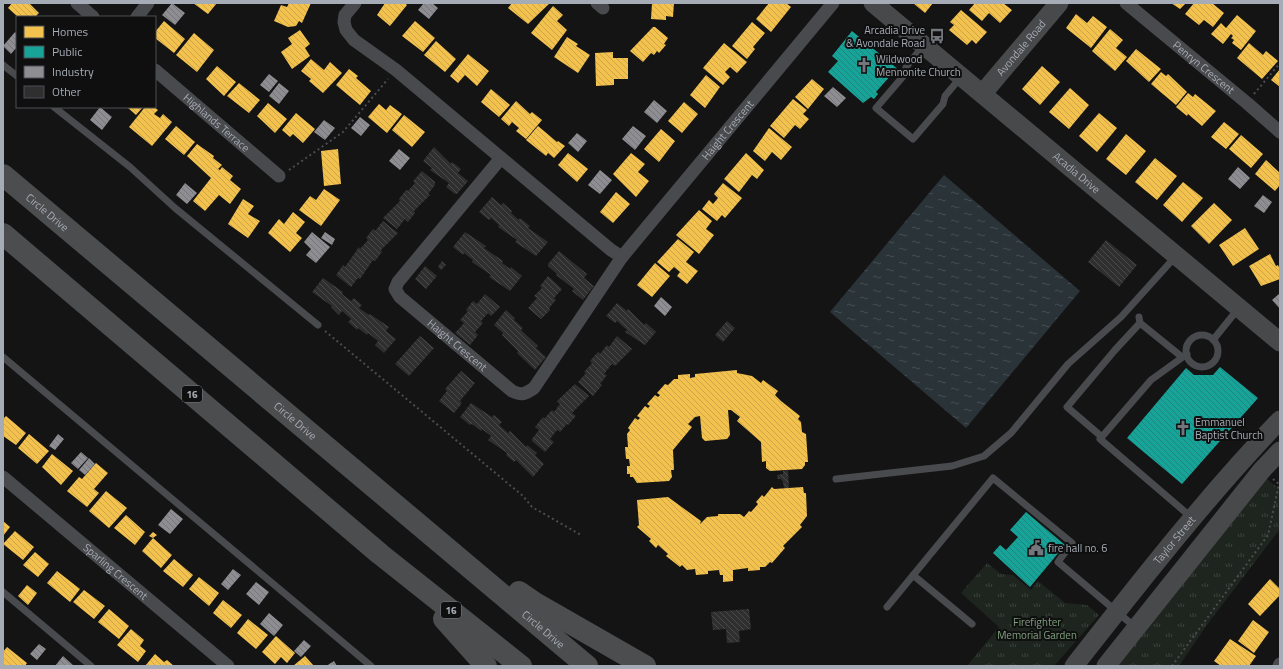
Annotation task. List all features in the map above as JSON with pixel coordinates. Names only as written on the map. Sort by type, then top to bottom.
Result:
[{"type":"highway","name":"Circle Drive","points":[[3,175],[587,666]]},
{"type":"highway","name":"16","points":[[3,234],[380,554],[522,666]]},
{"type":"highway","points":[[304,427],[436,531],[535,603],[645,666]]},
{"type":"highway","points":[[380,554],[397,576],[439,614],[486,666]]},
{"type":"street","points":[[76,3],[92,16]]},
{"type":"street","points":[[138,16],[148,3]]},
{"type":"street","points":[[355,3],[345,15],[344,22],[346,30],[354,40],[396,70],[611,250],[622,257]]},
{"type":"street","name":"Haight Crescent","points":[[501,158],[398,282],[395,289],[400,297],[512,391],[519,395],[525,394],[534,388],[622,257],[833,3]]},
{"type":"street","name":"Acadia Drive","points":[[873,3],[983,93],[1280,342]]},
{"type":"street","name":"Avondale Road","points":[[983,93],[1059,3]]},
{"type":"street","name":"Penryn Crescent","points":[[1126,3],[1280,132]]},
{"type":"street","name":"Highlands Terrace","points":[[156,71],[279,176]]},
{"type":"street","name":"Taylor Street","points":[[1074,666],[1193,518],[1280,420]]},
{"type":"street","points":[[1106,666],[1262,470],[1280,451]]},
{"type":"street","name":"Sparling Crescent","points":[[3,477],[228,666]]},
{"type":"lane","points":[[924,45],[906,67],[906,73],[876,108],[913,139],[943,104],[945,96],[962,76]]},
{"type":"lane","points":[[3,65],[16,75]]},
{"type":"lane","points":[[55,108],[130,167],[175,208],[318,325]]},
{"type":"lane","points":[[836,479],[952,466],[984,456],[1011,433],[1068,364],[1122,317],[1176,256]]},
{"type":"lane","points":[[1213,340],[1239,308]]},
{"type":"lane","points":[[1102,437],[1151,380],[1185,356],[1188,345],[1195,338],[1204,336],[1213,340],[1218,349],[1216,360],[1207,366],[1196,366],[1185,356],[1139,320],[1067,407],[1102,437],[1100,439],[1193,518]]},
{"type":"lane","points":[[3,357],[371,666]]},
{"type":"lane","points":[[887,607],[993,478],[1072,543],[1058,562],[1135,628]]},
{"type":"lane","points":[[913,575],[972,624]]},
{"type":"lane","points":[[3,592],[91,666]]},
{"type":"path","points":[[1254,95],[1280,63]]},
{"type":"path","points":[[299,163],[343,132],[389,79]]},
{"type":"path","points":[[318,325],[523,496],[532,507],[580,535]]},
{"type":"path","points":[[1172,666],[1268,535],[1279,484],[1272,478]]},
{"type":"green space","points":[[1267,479],[1280,490],[1280,529],[1206,626],[1179,666],[1114,666]]},
{"type":"green space","name":"Firefighter Memorial Garden","points":[[987,563],[1001,574],[1013,575],[1031,590],[1038,581],[1065,603],[1087,605],[1099,615],[1054,666],[967,666],[999,627],[961,593]]},
{"type":"water","points":[[944,175],[1080,291],[966,428],[830,312]]},
{"type":"building: Homes","points":[[12,3],[29,3],[39,13],[36,16],[17,16],[8,8]]},
{"type":"building: Homes","points":[[193,3],[217,3],[208,14]]},
{"type":"building: Homes","points":[[289,3],[311,3],[302,23],[299,21],[296,26],[288,27],[274,21],[281,5],[287,7]]},
{"type":"building: Homes","points":[[385,3],[405,3],[407,5],[390,26],[377,15]]},
{"type":"building: Homes","points":[[512,3],[550,3],[528,24],[508,8]]},
{"type":"building: Homes","points":[[652,3],[674,3],[673,17],[666,16],[666,20],[651,19]]},
{"type":"building: Homes","points":[[769,3],[786,3],[791,7],[771,32],[756,19]]},
{"type":"building: Homes","points":[[913,3],[933,3],[925,13]]},
{"type":"building: Homes","points":[[975,3],[1003,3],[1012,10],[1000,23],[989,13],[982,21],[969,10]]},
{"type":"building: Homes","points":[[1171,3],[1186,3],[1180,9]]},
{"type":"building: Homes","points":[[1194,3],[1212,3],[1224,13],[1213,27],[1204,20],[1199,25],[1185,14]]},
{"type":"building: Homes","points":[[553,6],[563,15],[557,21],[567,30],[552,50],[531,33]]},
{"type":"building: Homes","points":[[961,10],[987,32],[976,44],[972,40],[967,45],[949,30],[954,25],[950,22]]},
{"type":"building: Homes","points":[[1076,14],[1087,23],[1093,16],[1107,27],[1091,48],[1066,28]]},
{"type":"building: Homes","points":[[1237,15],[1256,31],[1241,50],[1232,43],[1234,40],[1231,38],[1233,36],[1231,34],[1223,44],[1211,34],[1221,23],[1226,28]]},
{"type":"building: Homes","points":[[164,21],[185,39],[174,53],[156,39],[156,31]]},
{"type":"building: Homes","points":[[415,21],[435,38],[423,52],[402,36]]},
{"type":"building: Homes","points":[[752,22],[765,33],[753,47],[755,49],[747,59],[732,46]]},
{"type":"building: Homes","points":[[653,27],[668,38],[664,44],[666,45],[659,53],[657,51],[654,55],[651,53],[643,62],[630,51]]},
{"type":"building: Homes","points":[[1110,29],[1123,40],[1116,48],[1127,57],[1115,71],[1092,51]]},
{"type":"building: Homes","points":[[300,30],[310,44],[305,48],[310,56],[292,69],[281,52],[292,44],[288,38]]},
{"type":"building: Homes","points":[[194,33],[214,50],[197,72],[176,55]]},
{"type":"building: Homes","points":[[567,37],[578,44],[576,46],[590,55],[578,73],[554,57]]},
{"type":"building: Homes","points":[[436,41],[456,59],[445,72],[424,55]]},
{"type":"building: Homes","points":[[724,43],[747,62],[737,73],[730,67],[725,72],[730,77],[723,85],[703,68]]},
{"type":"building: Homes","points":[[1249,43],[1263,55],[1266,51],[1278,61],[1262,79],[1237,58]]},
{"type":"building: Homes","points":[[1136,49],[1161,69],[1149,82],[1126,61]]},
{"type":"building: Homes","points":[[613,52],[613,58],[628,58],[628,79],[614,79],[614,85],[596,86],[595,53]]},
{"type":"building: Homes","points":[[468,54],[489,71],[477,86],[465,75],[458,83],[450,76]]},
{"type":"building: Homes","points":[[311,59],[324,70],[330,62],[342,73],[323,93],[309,81],[311,79],[301,71]]},
{"type":"building: Homes","points":[[217,66],[236,82],[224,96],[206,79]]},
{"type":"building: Homes","points":[[1042,66],[1060,82],[1040,105],[1022,89]]},
{"type":"building: Homes","points":[[349,69],[358,76],[356,78],[371,91],[360,105],[336,85]]},
{"type":"building: Homes","points":[[1280,69],[1280,87],[1271,80]]},
{"type":"building: Homes","points":[[1161,72],[1166,76],[1168,74],[1187,92],[1176,105],[1151,84]]},
{"type":"building: Homes","points":[[706,75],[720,87],[705,108],[690,95]]},
{"type":"building: Homes","points":[[812,79],[824,89],[808,109],[795,97]]},
{"type":"building: Homes","points":[[239,83],[260,100],[249,113],[227,96]]},
{"type":"building: Homes","points":[[1070,88],[1089,105],[1069,129],[1049,112]]},
{"type":"building: Homes","points":[[491,89],[510,105],[499,117],[481,102]]},
{"type":"building: Homes","points":[[1188,93],[1193,97],[1195,94],[1216,111],[1202,126],[1188,114],[1187,116],[1176,107]]},
{"type":"building: Homes","points":[[793,99],[807,110],[803,114],[809,119],[800,129],[795,125],[784,138],[770,126]]},
{"type":"building: Homes","points":[[516,101],[530,114],[532,112],[542,120],[526,139],[516,131],[519,128],[512,122],[509,126],[501,119]]},
{"type":"building: Homes","points":[[684,102],[698,114],[682,133],[668,121]]},
{"type":"building: Homes","points":[[268,103],[287,119],[275,133],[257,116]]},
{"type":"building: Homes","points":[[379,104],[386,110],[390,105],[402,114],[387,133],[368,117]]},
{"type":"building: Homes","points":[[128,108],[142,108],[136,115]]},
{"type":"building: Homes","points":[[144,108],[155,108],[158,110],[154,114],[160,118],[163,114],[172,122],[152,146],[129,127]]},
{"type":"building: Homes","points":[[296,113],[315,129],[303,143],[293,134],[290,137],[282,130]]},
{"type":"building: Homes","points":[[1099,113],[1117,128],[1097,152],[1079,136]]},
{"type":"building: Homes","points":[[404,115],[425,132],[412,147],[392,130]]},
{"type":"building: Homes","points":[[1224,122],[1239,134],[1226,149],[1211,137]]},
{"type":"building: Homes","points":[[176,126],[195,142],[184,155],[165,139]]},
{"type":"building: Homes","points":[[538,126],[557,142],[558,141],[565,146],[554,158],[548,153],[546,156],[526,140]]},
{"type":"building: Homes","points":[[769,128],[792,147],[781,160],[772,152],[765,161],[753,151]]},
{"type":"building: Homes","points":[[661,129],[675,141],[659,162],[644,149]]},
{"type":"building: Homes","points":[[1126,134],[1146,151],[1126,175],[1106,159]]},
{"type":"building: Homes","points":[[1241,135],[1263,154],[1251,168],[1229,149]]},
{"type":"building: Homes","points":[[197,144],[214,156],[213,158],[222,165],[218,169],[220,170],[222,167],[233,176],[230,180],[241,189],[230,204],[219,195],[205,211],[193,201],[211,178],[187,156]]},
{"type":"building: Homes","points":[[338,149],[341,184],[324,186],[321,151]]},
{"type":"building: Homes","points":[[568,153],[588,169],[577,182],[558,165]]},
{"type":"building: Homes","points":[[631,153],[645,164],[638,172],[649,181],[636,197],[613,174]]},
{"type":"building: Homes","points":[[746,153],[764,170],[757,179],[752,175],[739,192],[724,179]]},
{"type":"building: Homes","points":[[1155,158],[1177,176],[1157,200],[1135,182]]},
{"type":"building: Homes","points":[[1266,160],[1280,173],[1280,185],[1275,191],[1255,174]]},
{"type":"building: Homes","points":[[1183,182],[1203,198],[1182,222],[1163,205]]},
{"type":"building: Homes","points":[[723,183],[742,198],[725,218],[722,215],[717,221],[702,209],[709,200],[713,204],[718,198],[714,194]]},
{"type":"building: Homes","points":[[324,189],[340,200],[321,226],[299,210],[310,196],[316,200]]},
{"type":"building: Homes","points":[[616,192],[630,204],[613,223],[600,212]]},
{"type":"building: Homes","points":[[243,199],[254,206],[248,214],[260,221],[248,238],[228,224]]},
{"type":"building: Homes","points":[[1214,203],[1232,220],[1209,244],[1191,226]]},
{"type":"building: Homes","points":[[699,210],[712,221],[706,229],[714,235],[699,254],[676,235]]},
{"type":"building: Homes","points":[[293,212],[305,222],[296,233],[302,238],[290,252],[268,233],[279,219],[284,224]]},
{"type":"building: Homes","points":[[1245,228],[1259,249],[1233,266],[1219,245]]},
{"type":"building: Homes","points":[[678,239],[694,252],[686,262],[698,271],[687,284],[677,276],[680,272],[674,267],[669,272],[657,262]]},
{"type":"building: Homes","points":[[1270,254],[1276,266],[1278,265],[1280,270],[1280,279],[1261,286],[1249,266]]},
{"type":"building: Homes","points":[[655,263],[670,276],[652,297],[637,285]]},
{"type":"building: Homes","points":[[737,370],[737,373],[752,376],[761,383],[763,380],[778,391],[775,395],[800,416],[798,419],[801,422],[802,432],[806,434],[808,462],[805,462],[802,469],[770,471],[766,468],[766,461],[762,462],[761,442],[737,421],[740,417],[731,410],[728,410],[730,435],[727,439],[705,441],[702,438],[700,416],[695,417],[688,424],[692,427],[673,450],[674,470],[671,470],[672,477],[669,481],[637,483],[633,477],[630,477],[630,474],[627,474],[627,466],[630,466],[629,459],[626,459],[625,447],[628,447],[627,434],[630,430],[628,428],[635,418],[638,420],[640,418],[637,416],[645,406],[648,408],[650,406],[647,404],[655,395],[658,397],[660,395],[657,393],[665,384],[668,385],[674,379],[678,379],[678,375],[690,374],[690,378],[695,377],[695,374]]},
{"type":"building: Homes","points":[[6,416],[26,433],[16,445],[3,436],[3,419]]},
{"type":"building: Homes","points":[[29,434],[49,451],[37,464],[18,448]]},
{"type":"building: Homes","points":[[52,454],[73,471],[61,485],[42,467]]},
{"type":"building: Homes","points":[[96,463],[108,473],[94,489],[99,493],[87,507],[67,491],[79,477],[82,479]]},
{"type":"building: Homes","points":[[772,487],[774,489],[803,487],[804,493],[806,493],[807,516],[800,525],[802,527],[783,546],[785,548],[772,563],[770,562],[765,567],[760,567],[760,570],[748,571],[748,568],[733,570],[733,581],[723,582],[723,575],[720,575],[719,570],[708,571],[708,574],[696,575],[695,569],[687,570],[682,565],[680,567],[666,556],[668,554],[658,545],[656,548],[649,541],[651,539],[637,527],[639,525],[637,500],[668,497],[701,521],[700,524],[707,517],[718,516],[718,514],[740,514],[744,517],[758,504],[756,502],[762,495],[764,497]]},
{"type":"building: Homes","points":[[106,491],[127,508],[109,528],[89,511]]},
{"type":"building: Homes","points":[[126,515],[145,532],[135,545],[114,528]]},
{"type":"building: Homes","points":[[3,521],[10,527],[3,536]]},
{"type":"building: Homes","points":[[15,531],[34,547],[23,560],[3,544]]},
{"type":"building: Homes","points":[[153,532],[157,535],[153,538],[149,536]]},
{"type":"building: Homes","points":[[153,538],[172,555],[161,568],[142,551]]},
{"type":"building: Homes","points":[[35,552],[49,564],[38,577],[23,565]]},
{"type":"building: Homes","points":[[174,559],[193,575],[183,587],[163,571]]},
{"type":"building: Homes","points":[[57,571],[80,589],[70,602],[47,583]]},
{"type":"building: Homes","points":[[199,577],[219,593],[209,606],[189,589]]},
{"type":"building: Homes","points":[[1270,579],[1280,589],[1280,595],[1260,616],[1248,604]]},
{"type":"building: Homes","points":[[27,585],[37,593],[28,605],[18,596]]},
{"type":"building: Homes","points":[[84,590],[105,606],[94,619],[73,602]]},
{"type":"building: Homes","points":[[223,600],[242,615],[231,628],[213,613]]},
{"type":"building: Homes","points":[[109,609],[129,626],[119,639],[98,622]]},
{"type":"building: Homes","points":[[248,619],[268,635],[256,649],[237,633]]},
{"type":"building: Homes","points":[[1253,620],[1269,632],[1254,653],[1238,641]]},
{"type":"building: Homes","points":[[131,629],[144,640],[140,646],[146,651],[138,662],[117,645]]},
{"type":"building: Homes","points":[[276,636],[295,653],[287,663],[281,657],[275,664],[262,652]]},
{"type":"building: Homes","points":[[1230,639],[1256,656],[1249,666],[1221,666],[1214,661]]},
{"type":"building: Homes","points":[[7,647],[27,663],[25,666],[3,665],[3,652]]},
{"type":"building: Homes","points":[[155,654],[164,662],[167,660],[174,666],[145,666]]},
{"type":"building: Homes","points":[[305,656],[314,666],[293,666]]},
{"type":"building: Public","name":"Wildwood Mennonite Church","points":[[852,31],[899,70],[895,75],[893,73],[876,92],[878,94],[874,99],[871,97],[863,103],[828,72],[838,61],[832,56]]},
{"type":"building: Public","name":"Emmanuel Baptist Church","points":[[1220,367],[1258,398],[1182,484],[1127,438],[1186,368],[1194,375],[1213,375]]},
{"type":"building: Public","name":"fire hall no. 6","points":[[1026,512],[1065,545],[1030,587],[993,553],[1000,545],[1006,550],[1018,537],[1010,530]]},
{"type":"building: Industry","points":[[172,3],[185,13],[175,25],[162,15]]},
{"type":"building: Industry","points":[[424,3],[432,3],[438,8],[429,19],[418,10]]},
{"type":"building: Industry","points":[[15,32],[16,48],[11,54],[3,46]]},
{"type":"building: Industry","points":[[269,74],[278,81],[269,92],[260,85]]},
{"type":"building: Industry","points":[[279,83],[289,91],[279,104],[269,96]]},
{"type":"building: Industry","points":[[833,87],[846,98],[837,107],[824,96]]},
{"type":"building: Industry","points":[[654,100],[667,111],[657,123],[644,112]]},
{"type":"building: Industry","points":[[99,108],[112,117],[102,130],[90,120]]},
{"type":"building: Industry","points":[[360,117],[370,125],[361,136],[351,128]]},
{"type":"building: Industry","points":[[324,120],[335,128],[325,140],[314,132]]},
{"type":"building: Industry","points":[[633,126],[646,136],[635,150],[622,139]]},
{"type":"building: Industry","points":[[577,133],[587,141],[578,152],[568,143]]},
{"type":"building: Industry","points":[[399,149],[410,158],[400,170],[389,161]]},
{"type":"building: Industry","points":[[1238,167],[1250,178],[1240,189],[1228,179]]},
{"type":"building: Industry","points":[[600,170],[612,180],[600,194],[588,185]]},
{"type":"building: Industry","points":[[185,183],[197,193],[187,204],[176,195]]},
{"type":"building: Industry","points":[[1263,195],[1272,202],[1264,213],[1254,206]]},
{"type":"building: Industry","points":[[312,232],[330,247],[316,263],[306,255],[311,249],[304,242]]},
{"type":"building: Industry","points":[[325,232],[335,239],[332,245],[321,238]]},
{"type":"building: Industry","points":[[1280,293],[1280,309],[1272,300]]},
{"type":"building: Industry","points":[[661,297],[672,307],[665,316],[654,306]]},
{"type":"building: Industry","points":[[58,434],[64,439],[55,450],[49,446]]},
{"type":"building: Industry","points":[[81,452],[88,458],[78,469],[71,463]]},
{"type":"building: Industry","points":[[89,458],[95,464],[85,475],[79,470]]},
{"type":"building: Industry","points":[[171,509],[183,519],[170,534],[158,525]]},
{"type":"building: Industry","points":[[233,569],[241,575],[228,590],[221,584]]},
{"type":"building: Industry","points":[[256,582],[269,592],[259,605],[246,594]]},
{"type":"building: Industry","points":[[269,613],[283,625],[274,636],[260,624]]},
{"type":"building: Industry","points":[[304,640],[311,646],[301,657],[294,651]]},
{"type":"building: Industry","points":[[39,644],[46,649],[37,660],[30,654]]},
{"type":"building: Industry","points":[[63,656],[74,666],[55,666]]},
{"type":"building: Industry","points":[[334,661],[337,666],[326,666]]},
{"type":"building: Other","points":[[434,147],[451,164],[452,162],[461,169],[458,173],[468,181],[457,194],[446,187],[449,183],[430,170],[432,168],[423,161]]},
{"type":"building: Other","points":[[422,171],[435,182],[435,185],[428,194],[430,195],[414,211],[415,213],[408,222],[405,219],[397,229],[383,218],[400,201],[399,199],[406,190],[408,191],[415,183],[413,181]]},
{"type":"building: Other","points":[[492,197],[501,205],[503,203],[519,220],[520,218],[530,226],[528,228],[548,242],[536,256],[515,242],[517,240],[498,227],[499,225],[491,218],[489,220],[479,212]]},
{"type":"building: Other","points":[[383,221],[398,233],[381,250],[382,252],[375,261],[373,260],[360,279],[358,278],[351,287],[336,275],[343,265],[345,267],[359,247],[360,249],[368,240],[366,238],[373,229],[375,231]]},
{"type":"building: Other","points":[[465,232],[486,246],[484,248],[503,261],[502,263],[510,269],[511,267],[522,276],[510,291],[489,277],[491,275],[472,262],[473,260],[464,253],[463,255],[453,247]]},
{"type":"building: Other","points":[[1106,240],[1137,265],[1119,287],[1088,262]]},
{"type":"building: Other","points":[[559,251],[587,274],[584,278],[594,286],[583,300],[572,291],[574,289],[556,275],[557,274],[548,266]]},
{"type":"building: Other","points":[[442,261],[446,265],[441,270],[438,267]]},
{"type":"building: Other","points":[[425,266],[437,276],[426,289],[415,279]]},
{"type":"building: Other","points":[[548,276],[562,289],[554,298],[556,300],[549,308],[550,310],[541,319],[528,308],[537,298],[534,296],[542,288],[540,286]]},
{"type":"building: Other","points":[[323,278],[343,292],[342,294],[351,301],[354,298],[362,305],[359,308],[389,327],[386,331],[396,339],[384,353],[375,345],[378,341],[368,333],[367,335],[358,328],[357,330],[348,322],[351,319],[342,311],[339,315],[331,307],[332,306],[312,292]]},
{"type":"building: Other","points":[[485,294],[500,307],[491,316],[488,313],[481,321],[483,323],[475,332],[478,335],[470,345],[455,333],[464,323],[460,320],[468,311],[466,310],[473,301],[477,304]]},
{"type":"building: Other","points":[[617,303],[627,311],[628,309],[644,325],[646,323],[656,332],[645,345],[625,332],[627,330],[617,321],[615,323],[606,316]]},
{"type":"building: Other","points":[[506,310],[523,328],[521,330],[538,346],[536,348],[546,357],[535,370],[517,353],[518,351],[494,325]]},
{"type":"building: Other","points":[[727,321],[735,328],[723,342],[715,335]]},
{"type":"building: Other","points":[[420,336],[434,348],[409,376],[395,364]]},
{"type":"building: Other","points":[[617,336],[632,349],[615,366],[612,364],[604,374],[607,375],[600,384],[602,385],[593,396],[578,382],[592,363],[590,361],[598,352],[600,354],[607,345],[609,347]]},
{"type":"building: Other","points":[[461,371],[475,383],[460,401],[462,403],[454,413],[439,401],[447,391],[445,389]]},
{"type":"building: Other","points":[[575,384],[589,396],[572,413],[576,416],[568,425],[567,424],[560,432],[557,430],[550,439],[554,442],[545,452],[532,441],[539,430],[535,427],[543,417],[544,419],[552,410],[554,412],[560,404],[557,401]]},
{"type":"building: Other","points":[[471,403],[492,417],[494,415],[502,422],[499,425],[508,433],[510,431],[526,447],[527,445],[537,453],[535,455],[544,464],[533,477],[516,460],[514,462],[506,455],[507,453],[488,440],[491,436],[482,429],[481,431],[472,424],[470,425],[460,417]]},
{"type":"building: Other","points":[[788,470],[789,488],[784,488],[783,482],[781,479],[778,479],[777,475],[783,474],[783,471]]},
{"type":"building: Other","points":[[749,609],[751,629],[739,631],[740,642],[727,643],[726,629],[713,630],[711,612]]},
{"type":"place","name":"Arcadia Drive & Avondale Road","points":[[937,36]]},
{"type":"place","name":"Wildwood Mennonite Church","points":[[864,65]]},
{"type":"place","name":"Emmanuel Baptist Church","points":[[1183,428]]},
{"type":"place","name":"fire hall no. 6","points":[[1036,548]]}]
